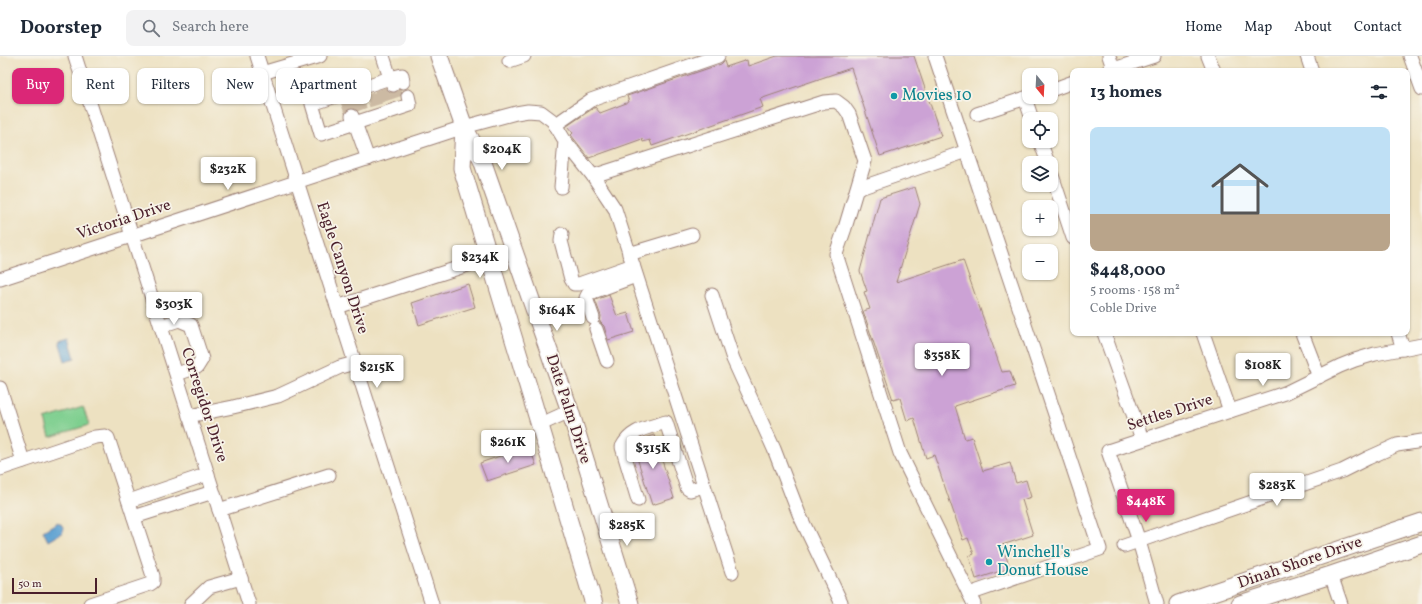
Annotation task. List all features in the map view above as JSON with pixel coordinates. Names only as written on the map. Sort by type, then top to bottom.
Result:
[{"type":"main road","name":"Date Palm Drive","points":[[439,56],[464,127],[482,160],[570,411],[630,604]]},
{"type":"main road","name":"Date Palm Drive","points":[[464,127],[462,168],[594,604]]},
{"type":"main road","name":"Dinah Shore Drive","points":[[1178,604],[1422,522]]},
{"type":"main road","name":"Dinah Shore Drive","points":[[1240,604],[1422,544]]},
{"type":"street","name":"Corregidor Drive","points":[[75,56],[249,604]]},
{"type":"street","name":"Eagle Canyon Drive","points":[[257,56],[260,68]]},
{"type":"street","points":[[268,72],[320,56]]},
{"type":"street","points":[[383,56],[387,95]]},
{"type":"street","points":[[509,61],[524,56]]},
{"type":"street","points":[[555,125],[591,100],[718,56]]},
{"type":"street","points":[[593,176],[824,102],[836,102],[844,107],[849,114],[864,161],[857,189],[836,254],[900,454],[971,599],[1100,549],[935,56]]},
{"type":"street","points":[[1109,56],[1112,68]]},
{"type":"street","points":[[1118,68],[1154,56]]},
{"type":"street","points":[[1208,56],[1213,68]]},
{"type":"street","points":[[1307,56],[1311,68]]},
{"type":"street","points":[[1410,56],[1419,72],[1422,89]]},
{"type":"street","points":[[1058,87],[1070,83]]},
{"type":"street","name":"Eagle Canyon Drive","points":[[268,93],[432,604]]},
{"type":"street","points":[[387,95],[358,117],[321,134],[312,104],[350,96],[387,95]]},
{"type":"street","points":[[977,114],[1022,100]]},
{"type":"street","name":"Victoria Drive","points":[[0,279],[464,127],[516,113],[528,111],[541,112],[555,125],[565,141],[593,176],[615,209],[732,572]]},
{"type":"street","points":[[358,117],[368,159]]},
{"type":"street","points":[[562,187],[565,141]]},
{"type":"street","points":[[857,189],[967,151]]},
{"type":"street","points":[[1058,192],[1070,229]]},
{"type":"street","points":[[562,234],[561,241],[571,280],[574,284],[579,284],[633,265]]},
{"type":"street","points":[[607,361],[586,298],[588,294],[633,265],[692,235]]},
{"type":"street","points":[[337,307],[489,258]]},
{"type":"street","points":[[712,295],[733,358],[774,449],[799,514],[841,602]]},
{"type":"street","points":[[161,326],[179,320],[191,325],[202,359],[197,367],[176,374]]},
{"type":"street","points":[[1105,336],[1142,440]]},
{"type":"street","points":[[1204,336],[1230,411]]},
{"type":"street","points":[[1303,336],[1320,377]]},
{"type":"street","points":[[1399,336],[1404,349]]},
{"type":"street","name":"Settles Drive","points":[[1139,541],[1108,451],[1285,394],[1355,360],[1375,354],[1422,345]]},
{"type":"street","points":[[189,416],[278,396],[340,368],[355,363]]},
{"type":"street","points":[[0,388],[23,461]]},
{"type":"street","points":[[539,425],[570,411]]},
{"type":"street","points":[[638,500],[622,447],[626,439],[636,431],[666,422],[687,488],[690,490],[704,486]]},
{"type":"street","points":[[671,439],[688,434]]},
{"type":"street","points":[[0,469],[95,437],[105,436],[108,438],[153,576],[153,582],[90,604]]},
{"type":"street","points":[[1124,546],[1342,472],[1397,445],[1422,441]]},
{"type":"street","points":[[129,501],[208,474]]},
{"type":"street","points":[[219,510],[329,476]]},
{"type":"street","points":[[166,489],[172,505]]},
{"type":"street","points":[[134,517],[213,492]]},
{"type":"street","points":[[1139,541],[1157,604]]},
{"type":"street","points":[[1331,575],[1341,604]]},
{"type":"street","points":[[191,604],[209,587],[241,578]]},
{"type":"green space","points":[[83,407],[89,425],[50,437],[45,419]]},
{"type":"water","points":[[69,338],[75,358],[65,361],[59,341]]},
{"type":"water","points":[[58,522],[64,529],[62,530],[63,532],[48,541],[43,531]]},
{"type":"building","points":[[777,56],[914,56],[941,136],[880,156],[851,68],[760,99],[763,107],[652,146],[650,140],[643,142],[642,139],[589,158],[571,135],[573,133],[567,126],[595,107],[600,113],[629,102],[627,96],[721,64],[724,61],[726,67],[747,60],[748,66]]},
{"type":"building","points":[[915,187],[920,204],[896,282],[963,260],[1002,372],[1010,371],[1015,386],[955,406],[965,439],[972,437],[983,471],[1010,463],[1016,483],[1026,480],[1031,497],[1022,500],[1033,535],[1002,545],[1010,568],[976,579],[969,556],[974,554],[968,538],[963,540],[934,455],[926,458],[914,418],[907,421],[900,398],[893,400],[863,311],[870,309],[864,292],[867,291],[860,271],[880,198]]},
{"type":"building","points":[[468,284],[475,307],[419,325],[412,303]]},
{"type":"building","points":[[609,295],[617,316],[628,313],[634,332],[608,340],[604,326],[600,322],[601,316],[595,300]]},
{"type":"building","points":[[654,435],[674,498],[652,505],[633,445],[638,440]]},
{"type":"building","points":[[529,446],[536,465],[487,481],[480,463]]},
{"type":"tunnel","points":[[393,85],[398,100]]},
{"type":"tunnel","points":[[381,89],[386,104]]},
{"type":"tunnel","points":[[372,93],[376,106]]},
{"type":"tunnel","points":[[348,104],[352,115]]},
{"type":"tunnel","points":[[358,104],[361,111]]},
{"type":"place","name":"Movies 10","points":[[894,96]]},
{"type":"place","name":"Winchell's Donut House","points":[[989,562]]}]
